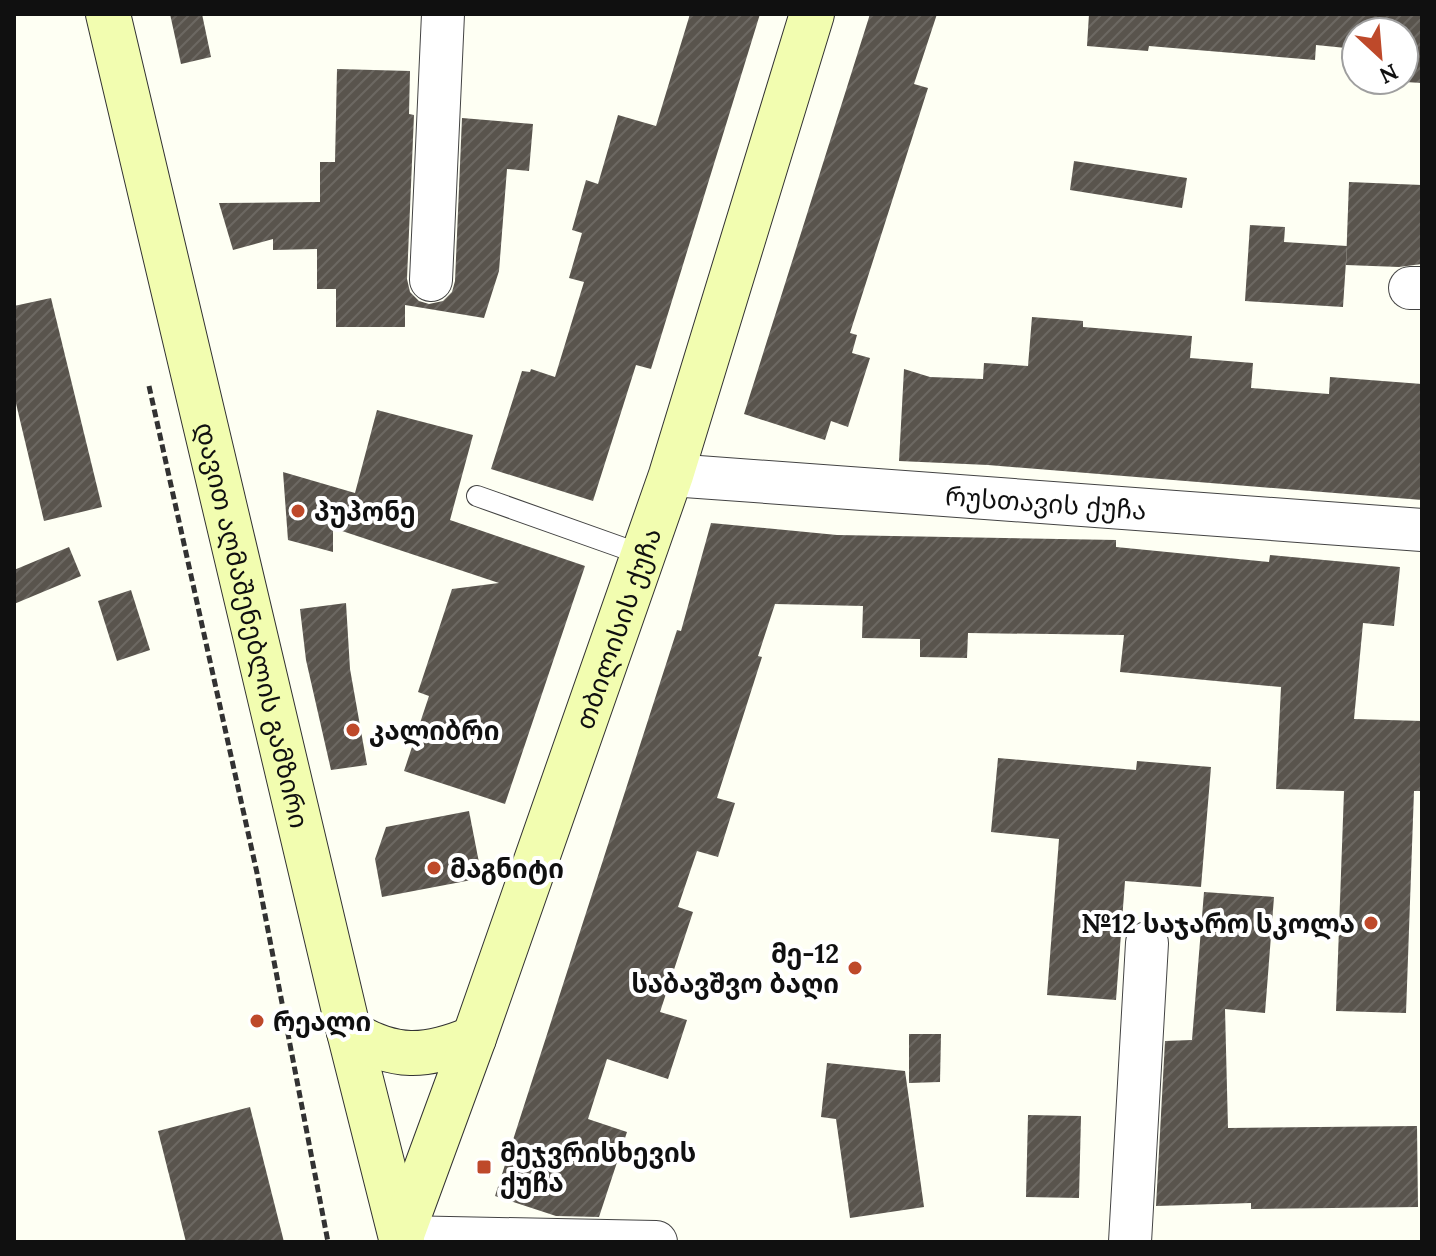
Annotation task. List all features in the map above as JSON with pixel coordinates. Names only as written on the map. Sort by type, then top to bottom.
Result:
[{"type":"main road","name":"დავით აღმაშენებლის გამზირი","points":[[108,14],[349,1032],[402,1239]]},
{"type":"main road","name":"თბილისის ქუჩა","points":[[402,1239],[671,475],[812,14]]},
{"type":"main road","points":[[349,1032],[372,1047],[406,1054],[441,1051],[474,1038]]},
{"type":"street","points":[[431,280],[443,14]]},
{"type":"street","name":"რუსთავის ქუჩა","points":[[671,475],[1422,530]]},
{"type":"street","points":[[1130,1242],[1147,943]]},
{"type":"street","points":[[402,1239],[656,1242]]},
{"type":"lane","points":[[477,496],[643,555]]},
{"type":"path","points":[[146,373],[257,873],[328,1242]]},
{"type":"building","points":[[170,14],[202,14],[211,57],[181,64]]},
{"type":"building","points":[[690,14],[760,14],[651,369],[636,365],[593,501],[491,469],[522,371],[530,372],[531,369],[555,377],[584,282],[569,278],[582,233],[572,230],[586,180],[598,184],[618,115],[656,126]]},
{"type":"building","points":[[870,14],[937,14],[914,84],[928,88],[850,333],[857,335],[852,353],[870,358],[848,427],[831,421],[825,440],[744,414]]},
{"type":"building","points":[[1089,14],[1422,14],[1422,83],[1420,16],[1340,16],[1340,47],[1316,45],[1315,60],[1149,46],[1148,51],[1087,46]]},
{"type":"building","points":[[337,69],[410,71],[409,114],[414,115],[407,279],[410,292],[419,301],[429,304],[443,301],[452,292],[455,281],[462,118],[533,124],[529,171],[507,169],[499,271],[484,318],[405,305],[405,327],[336,327],[336,289],[317,289],[317,249],[273,250],[273,239],[233,250],[219,203],[320,202],[320,162],[335,162]]},
{"type":"building","points":[[1074,161],[1187,178],[1182,208],[1070,190]]},
{"type":"building","points":[[1349,182],[1422,185],[1422,264],[1399,267],[1346,265]]},
{"type":"building","points":[[1250,225],[1285,227],[1284,242],[1347,246],[1343,307],[1245,301]]},
{"type":"building","points":[[51,298],[102,507],[44,521],[14,395],[14,306]]},
{"type":"building","points":[[1032,317],[1083,321],[1083,327],[1192,336],[1190,358],[1253,363],[1251,388],[1329,394],[1330,377],[1422,384],[1422,500],[988,465],[899,461],[904,369],[930,377],[983,379],[984,363],[1028,366]]},
{"type":"building","points":[[377,410],[473,435],[450,520],[585,566],[505,804],[404,771],[429,696],[418,692],[452,589],[499,583],[333,528],[333,552],[288,540],[283,472],[355,493]]},
{"type":"building","points":[[711,523],[837,535],[1116,540],[1116,547],[1269,562],[1270,555],[1400,567],[1394,626],[1363,623],[1354,719],[1422,721],[1422,791],[1414,791],[1406,1013],[1336,1011],[1344,791],[1276,789],[1281,687],[1120,672],[1124,635],[968,633],[967,658],[920,657],[920,639],[862,638],[863,606],[775,604],[758,656],[762,657],[717,798],[735,803],[718,857],[697,851],[678,907],[693,912],[660,1012],[687,1020],[668,1079],[607,1059],[588,1119],[627,1132],[599,1217],[556,1216],[495,1196],[677,630],[681,631]]},
{"type":"building","points":[[69,547],[81,576],[14,604],[14,570]]},
{"type":"building","points":[[131,590],[150,650],[117,661],[98,601]]},
{"type":"building","points":[[346,603],[350,669],[367,765],[331,770],[306,660],[300,609]]},
{"type":"building","points":[[998,758],[1136,770],[1137,761],[1211,767],[1201,887],[1125,881],[1116,1000],[1047,995],[1059,839],[991,832]]},
{"type":"building","points":[[469,811],[482,878],[382,897],[375,859],[386,827]]},
{"type":"building","points":[[1204,892],[1274,897],[1265,1013],[1225,1009],[1228,1128],[1417,1126],[1418,1207],[1251,1209],[1251,1203],[1156,1206],[1165,1041],[1192,1040]]},
{"type":"building","points":[[909,1034],[941,1034],[940,1082],[909,1083]]},
{"type":"building","points":[[827,1063],[905,1071],[924,1207],[850,1218],[836,1119],[821,1117]]},
{"type":"building","points":[[250,1107],[284,1242],[186,1242],[158,1131]]},
{"type":"building","points":[[1028,1115],[1081,1116],[1079,1198],[1026,1197]]},
{"type":"place","name":"პუპონე","points":[[298,511]]},
{"type":"place","name":"კალიბრი","points":[[353,730]]},
{"type":"place","name":"მაგნიტი","points":[[434,868]]},
{"type":"place","name":"№12 საჯარო სკოლა","points":[[1371,923]]},
{"type":"place","name":"მე-12 საბავშვო ბაღი","points":[[855,968]]},
{"type":"place","name":"რეალი","points":[[257,1021]]},
{"type":"place","name":"მეჯვრისხევის ქუჩა","points":[[484,1167]]}]
